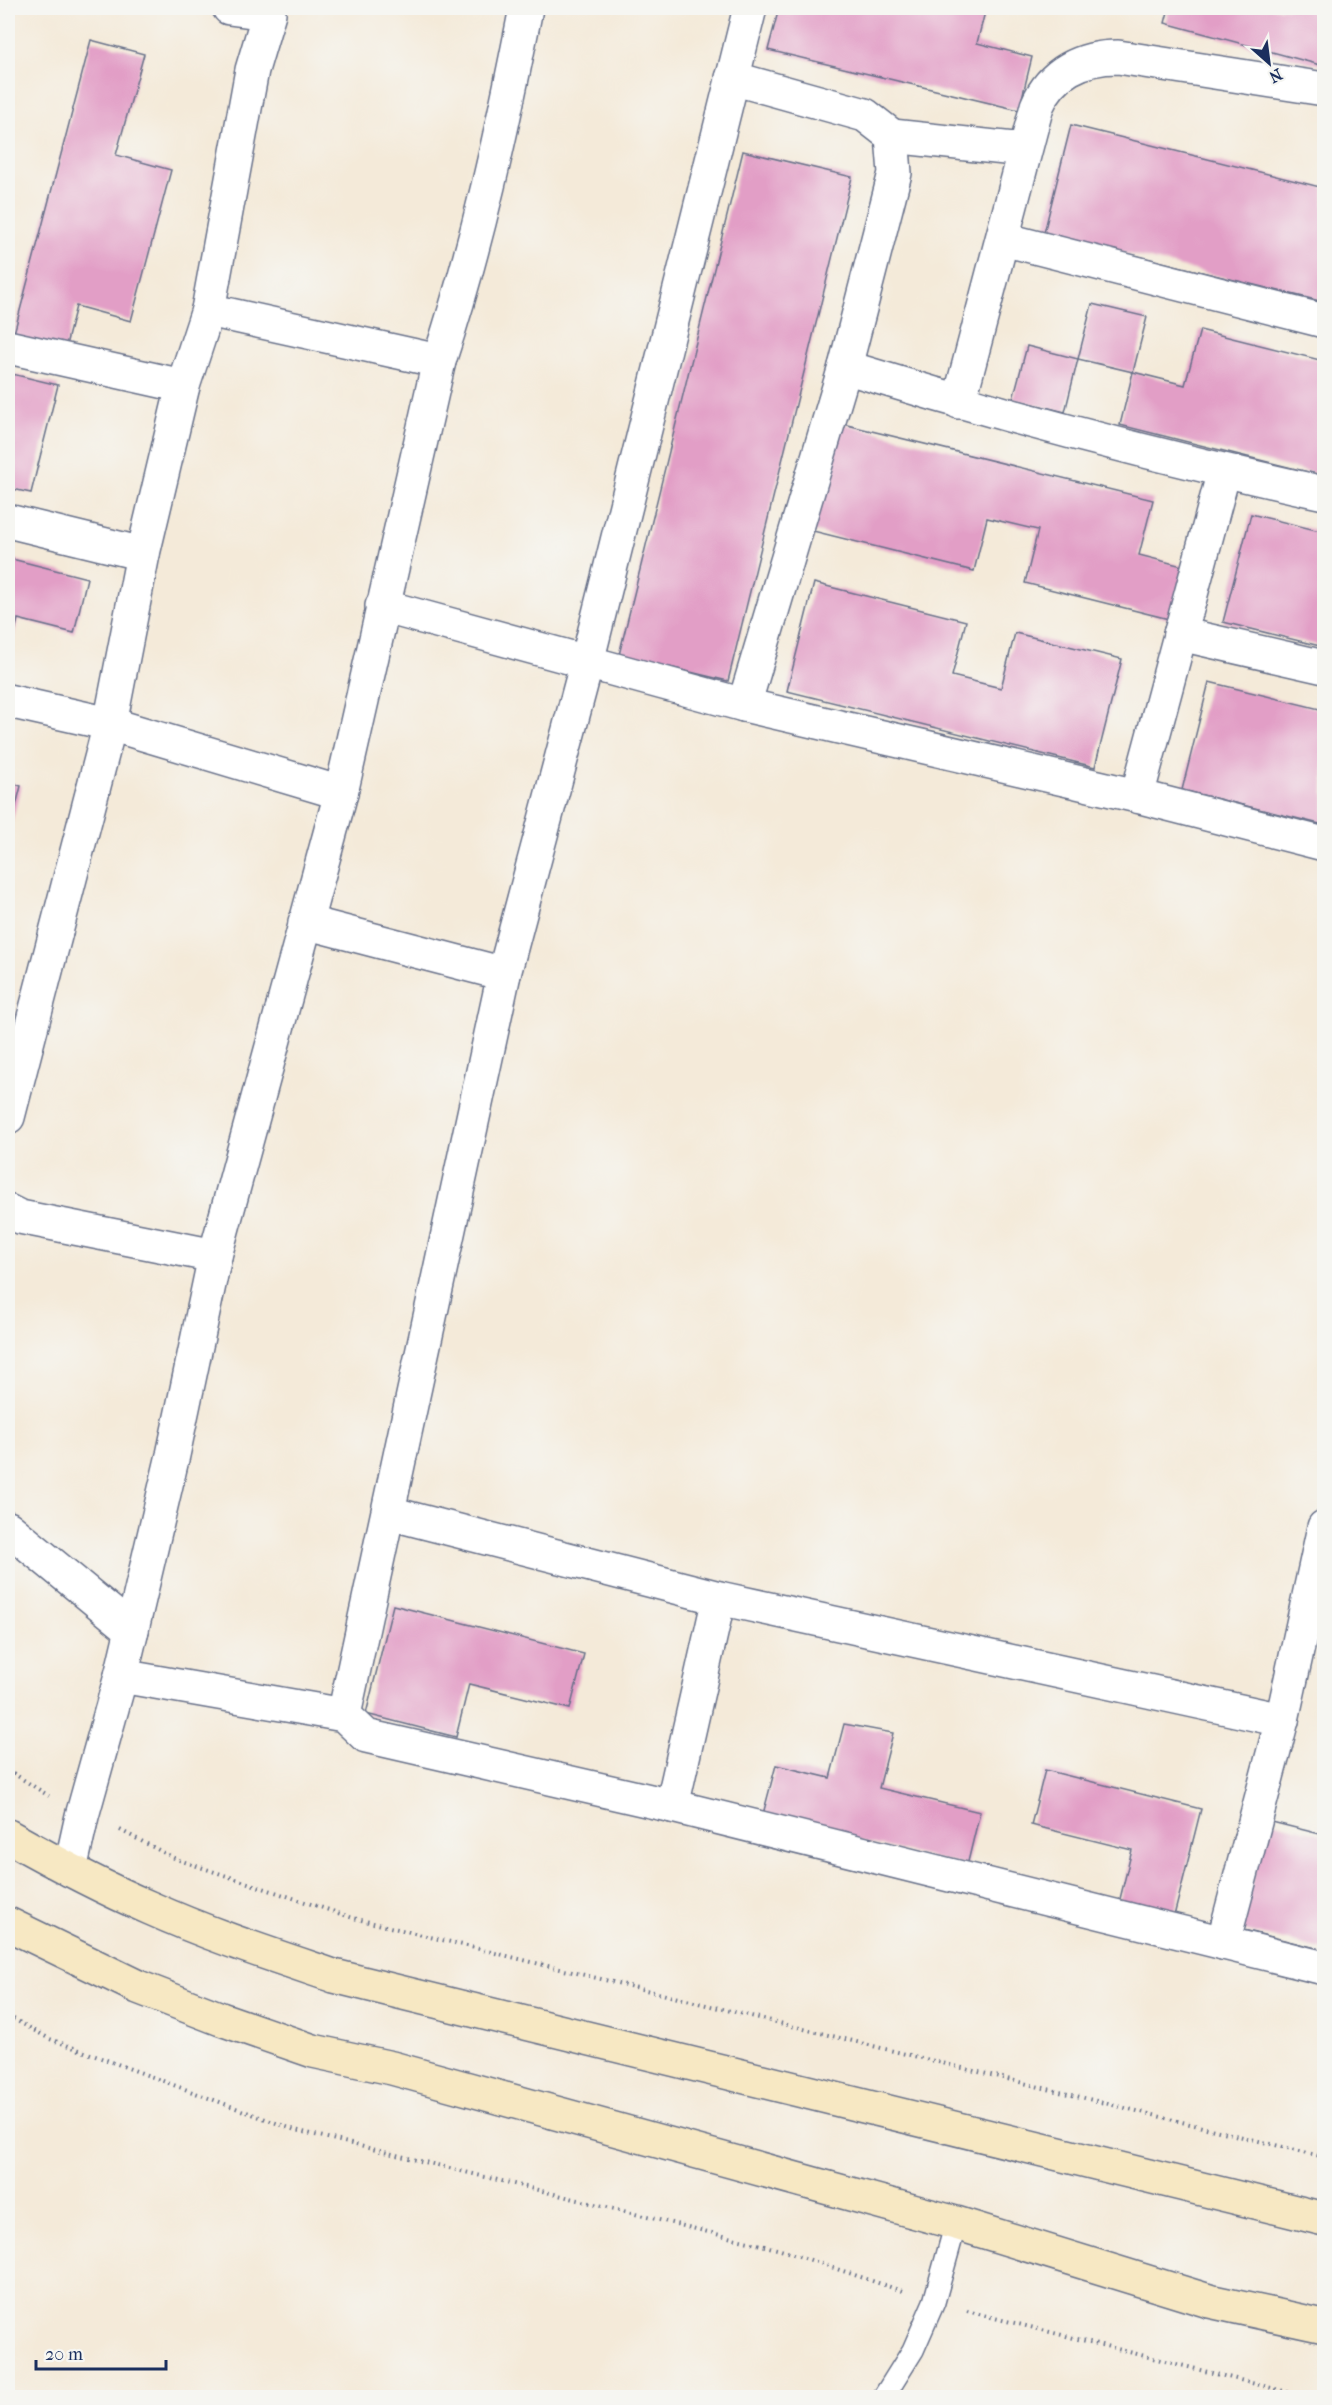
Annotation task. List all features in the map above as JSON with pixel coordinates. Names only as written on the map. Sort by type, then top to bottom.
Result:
[{"type":"main road","points":[[8,1836],[70,1870],[151,1909],[234,1942],[344,1979],[1324,2219]]},
{"type":"main road","points":[[8,1924],[138,1987],[313,2051],[392,2068],[956,2223],[1209,2301],[1324,2326]]},
{"type":"street","points":[[8,1117],[110,724],[143,554],[183,386],[208,310],[252,70],[270,10],[229,8]]},
{"type":"street","points":[[70,1870],[82,1816],[132,1630],[173,1455],[215,1256],[341,793],[439,361],[470,254],[509,96],[526,8]]},
{"type":"street","points":[[344,1715],[504,974],[587,662],[750,8]]},
{"type":"street","points":[[959,402],[1003,239],[1024,150],[1042,94],[1058,76],[1072,66],[1097,57],[1118,57],[1324,89]]},
{"type":"street","points":[[732,78],[865,115],[892,136],[1024,150]]},
{"type":"street","points":[[744,705],[845,367],[895,173],[892,136]]},
{"type":"street","points":[[1003,239],[1324,321]]},
{"type":"street","points":[[208,310],[439,361]]},
{"type":"street","points":[[8,347],[183,386]]},
{"type":"street","points":[[845,367],[959,402],[1224,471],[1324,493]]},
{"type":"street","points":[[1137,796],[1224,471]]},
{"type":"street","points":[[8,521],[143,554]]},
{"type":"street","points":[[382,606],[744,705],[1137,796],[1324,844]]},
{"type":"street","points":[[1180,634],[1324,668]]},
{"type":"street","points":[[8,701],[110,724],[341,793]]},
{"type":"street","points":[[305,922],[504,974]]},
{"type":"street","points":[[8,1211],[20,1217],[215,1256]]},
{"type":"street","points":[[389,1513],[719,1598],[1282,1720]]},
{"type":"street","points":[[1223,1943],[1282,1720],[1324,1527]]},
{"type":"street","points":[[8,1528],[132,1630]]},
{"type":"street","points":[[672,1806],[719,1598]]},
{"type":"street","points":[[121,1676],[344,1715],[366,1736],[672,1806],[1324,1968]]},
{"type":"lane","points":[[883,2397],[913,2350],[934,2302],[956,2223]]},
{"type":"path","points":[[8,1770],[82,1816],[114,1827],[176,1859],[353,1918],[1324,2157]]},
{"type":"path","points":[[8,2016],[50,2039],[295,2130],[781,2250],[934,2302],[1311,2397]]},
{"type":"building","points":[[779,8],[986,8],[977,43],[1032,57],[1019,110],[768,50]]},
{"type":"building","points":[[1169,8],[1324,8],[1324,66],[1165,23]]},
{"type":"building","points":[[91,40],[144,54],[116,155],[171,170],[131,321],[76,306],[64,353],[12,341]]},
{"type":"building","points":[[1071,125],[1324,188],[1324,302],[1044,233]]},
{"type":"building","points":[[743,151],[852,177],[728,681],[619,655]]},
{"type":"building","points":[[1092,304],[1147,317],[1133,372],[1078,359]]},
{"type":"building","points":[[1200,330],[1324,361],[1324,476],[1120,425],[1133,372],[1185,385]]},
{"type":"building","points":[[1027,346],[1078,359],[1065,412],[1013,399]]},
{"type":"building","points":[[8,373],[58,385],[31,493],[8,488]]},
{"type":"building","points":[[839,423],[1153,500],[1139,555],[1194,569],[1181,622],[1025,583],[1038,530],[987,518],[974,571],[813,531]]},
{"type":"building","points":[[1251,514],[1324,532],[1324,647],[1223,622]]},
{"type":"building","points":[[8,558],[87,578],[74,633],[18,619],[8,659]]},
{"type":"building","points":[[814,583],[966,621],[952,676],[1001,688],[1015,633],[1122,659],[1095,767],[787,691]]},
{"type":"building","points":[[1209,682],[1324,710],[1324,825],[1182,790]]},
{"type":"building","points":[[8,782],[21,786],[8,837]]},
{"type":"building","points":[[393,1605],[584,1654],[570,1709],[469,1684],[456,1737],[366,1714]]},
{"type":"building","points":[[844,1724],[893,1733],[879,1788],[980,1812],[967,1866],[762,1818],[776,1765],[830,1778]]},
{"type":"building","points":[[1045,1770],[1201,1809],[1174,1916],[1119,1903],[1132,1850],[1031,1825]]},
{"type":"building","points":[[1268,1821],[1324,1835],[1324,1950],[1240,1929]]}]
